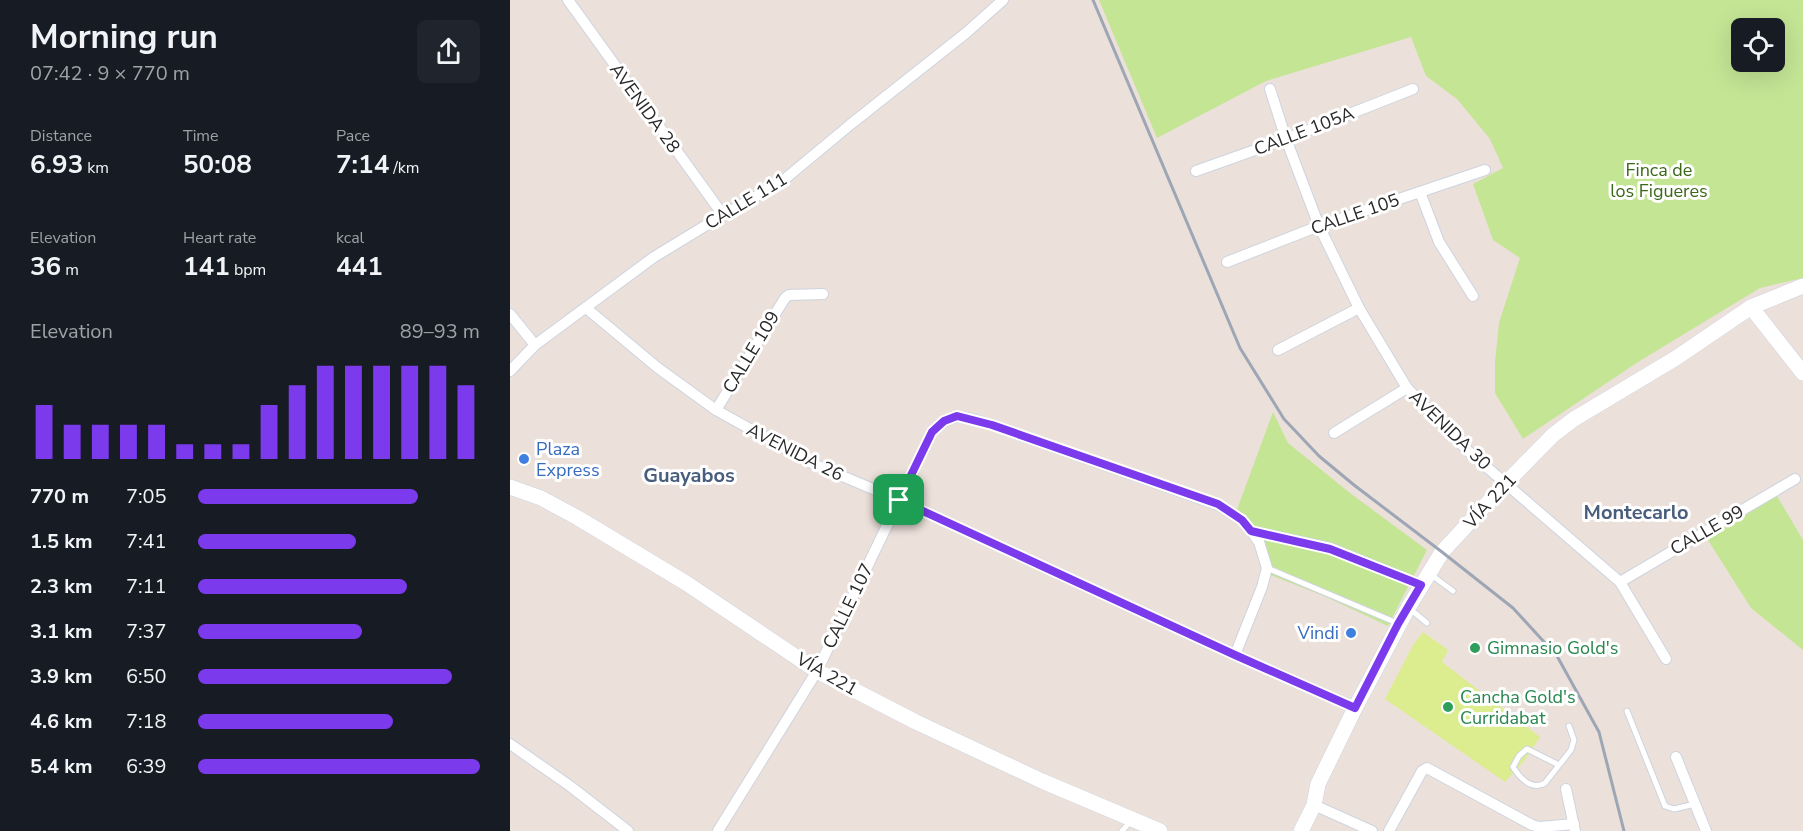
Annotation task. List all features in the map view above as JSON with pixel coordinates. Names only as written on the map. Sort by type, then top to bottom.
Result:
[{"type":"main road","name":"VÍA 221","points":[[1301,831],[1314,805],[1318,784],[1355,708],[1398,624],[1442,552],[1553,435],[1574,419],[1676,358],[1750,307],[1803,286]]},
{"type":"main road","points":[[1750,307],[1803,373]]},
{"type":"main road","name":"VÍA 221","points":[[510,487],[541,498],[578,518],[687,583],[817,671],[927,727],[1042,781],[1160,831]]},
{"type":"street","name":"AVENIDA 28","points":[[568,0],[723,215]]},
{"type":"street","name":"CALLE 111","points":[[510,371],[535,345],[654,257],[780,183],[966,33],[1003,0]]},
{"type":"street","name":"CALLE 105A","points":[[1196,171],[1286,139],[1413,88]]},
{"type":"street","name":"AVENIDA 30","points":[[1270,89],[1319,226],[1359,308],[1407,388],[1468,451],[1620,582],[1666,659]]},
{"type":"street","name":"CALLE 105","points":[[1227,262],[1319,226],[1485,170]]},
{"type":"street","points":[[1420,192],[1439,242],[1473,296]]},
{"type":"street","name":"CALLE 109","points":[[716,410],[785,298],[789,295],[823,294]]},
{"type":"street","name":"AVENIDA 26","points":[[586,308],[658,368],[716,410],[809,462],[899,500],[1355,708]]},
{"type":"street","points":[[1278,350],[1359,308]]},
{"type":"street","points":[[510,314],[535,345]]},
{"type":"street","points":[[1334,433],[1407,388]]},
{"type":"street","name":"CALLE 107","points":[[718,831],[817,671],[932,432],[944,421],[957,416],[992,425],[1218,504],[1242,520],[1251,531]]},
{"type":"street","name":"CALLE 99","points":[[1620,582],[1795,479]]},
{"type":"street","points":[[1251,531],[1330,549],[1425,579]]},
{"type":"street","points":[[1235,655],[1262,587],[1267,568],[1259,542],[1251,531]]},
{"type":"street","points":[[510,744],[570,786],[628,831]]},
{"type":"street","points":[[1676,757],[1706,831]]},
{"type":"street","points":[[1389,831],[1422,771],[1427,768],[1532,825],[1575,828],[1566,789]]},
{"type":"street","points":[[1314,805],[1372,831]]},
{"type":"lane","points":[[1267,568],[1398,624]]},
{"type":"lane","points":[[1425,579],[1453,591]]},
{"type":"lane","points":[[1408,608],[1427,623]]},
{"type":"lane","points":[[1627,711],[1665,806],[1674,809],[1695,804]]},
{"type":"lane","points":[[1559,765],[1527,749],[1519,756],[1513,767],[1523,780],[1534,786],[1545,783],[1571,750],[1574,740],[1569,726]]},
{"type":"lane","points":[[1122,831],[1134,819]]},
{"type":"green space","name":"Finca de los Figueres","points":[[1099,0],[1803,0],[1803,278],[1760,288],[1638,362],[1523,439],[1495,393],[1499,323],[1520,258],[1493,240],[1473,184],[1503,168],[1490,139],[1457,99],[1426,76],[1411,37],[1266,81],[1157,138]]},
{"type":"green space","points":[[1273,412],[1288,443],[1350,493],[1427,550],[1388,626],[1326,597],[1268,574],[1261,546],[1235,515]]},
{"type":"green space","points":[[1777,496],[1803,540],[1803,650],[1751,608],[1706,537]]},
{"type":"green space","name":"Cancha Gold's Curridabat","points":[[1423,632],[1448,650],[1442,662],[1540,737],[1524,761],[1505,782],[1385,699],[1413,645]]},
{"type":"railway","points":[[1093,0],[1240,348],[1284,419],[1319,456],[1354,485],[1513,608],[1557,656],[1599,732],[1624,831]]},
{"type":"place","name":"Plaza Express","points":[[524,459]]},
{"type":"place","name":"Vindi","points":[[1351,633]]},
{"type":"place","name":"Gimnasio Gold's","points":[[1475,648]]},
{"type":"place","name":"Cancha Gold's Curridabat","points":[[1448,707]]},
{"type":"district","name":"Guayabos","points":[[689,475]]},
{"type":"district","name":"Montecarlo","points":[[1636,512]]},
{"type":"route","points":[[957,416],[992,425],[1218,504],[1242,520],[1251,531],[1330,549],[1421,585],[1398,624],[1355,708],[899,500],[932,432],[944,421],[957,416]]}]
